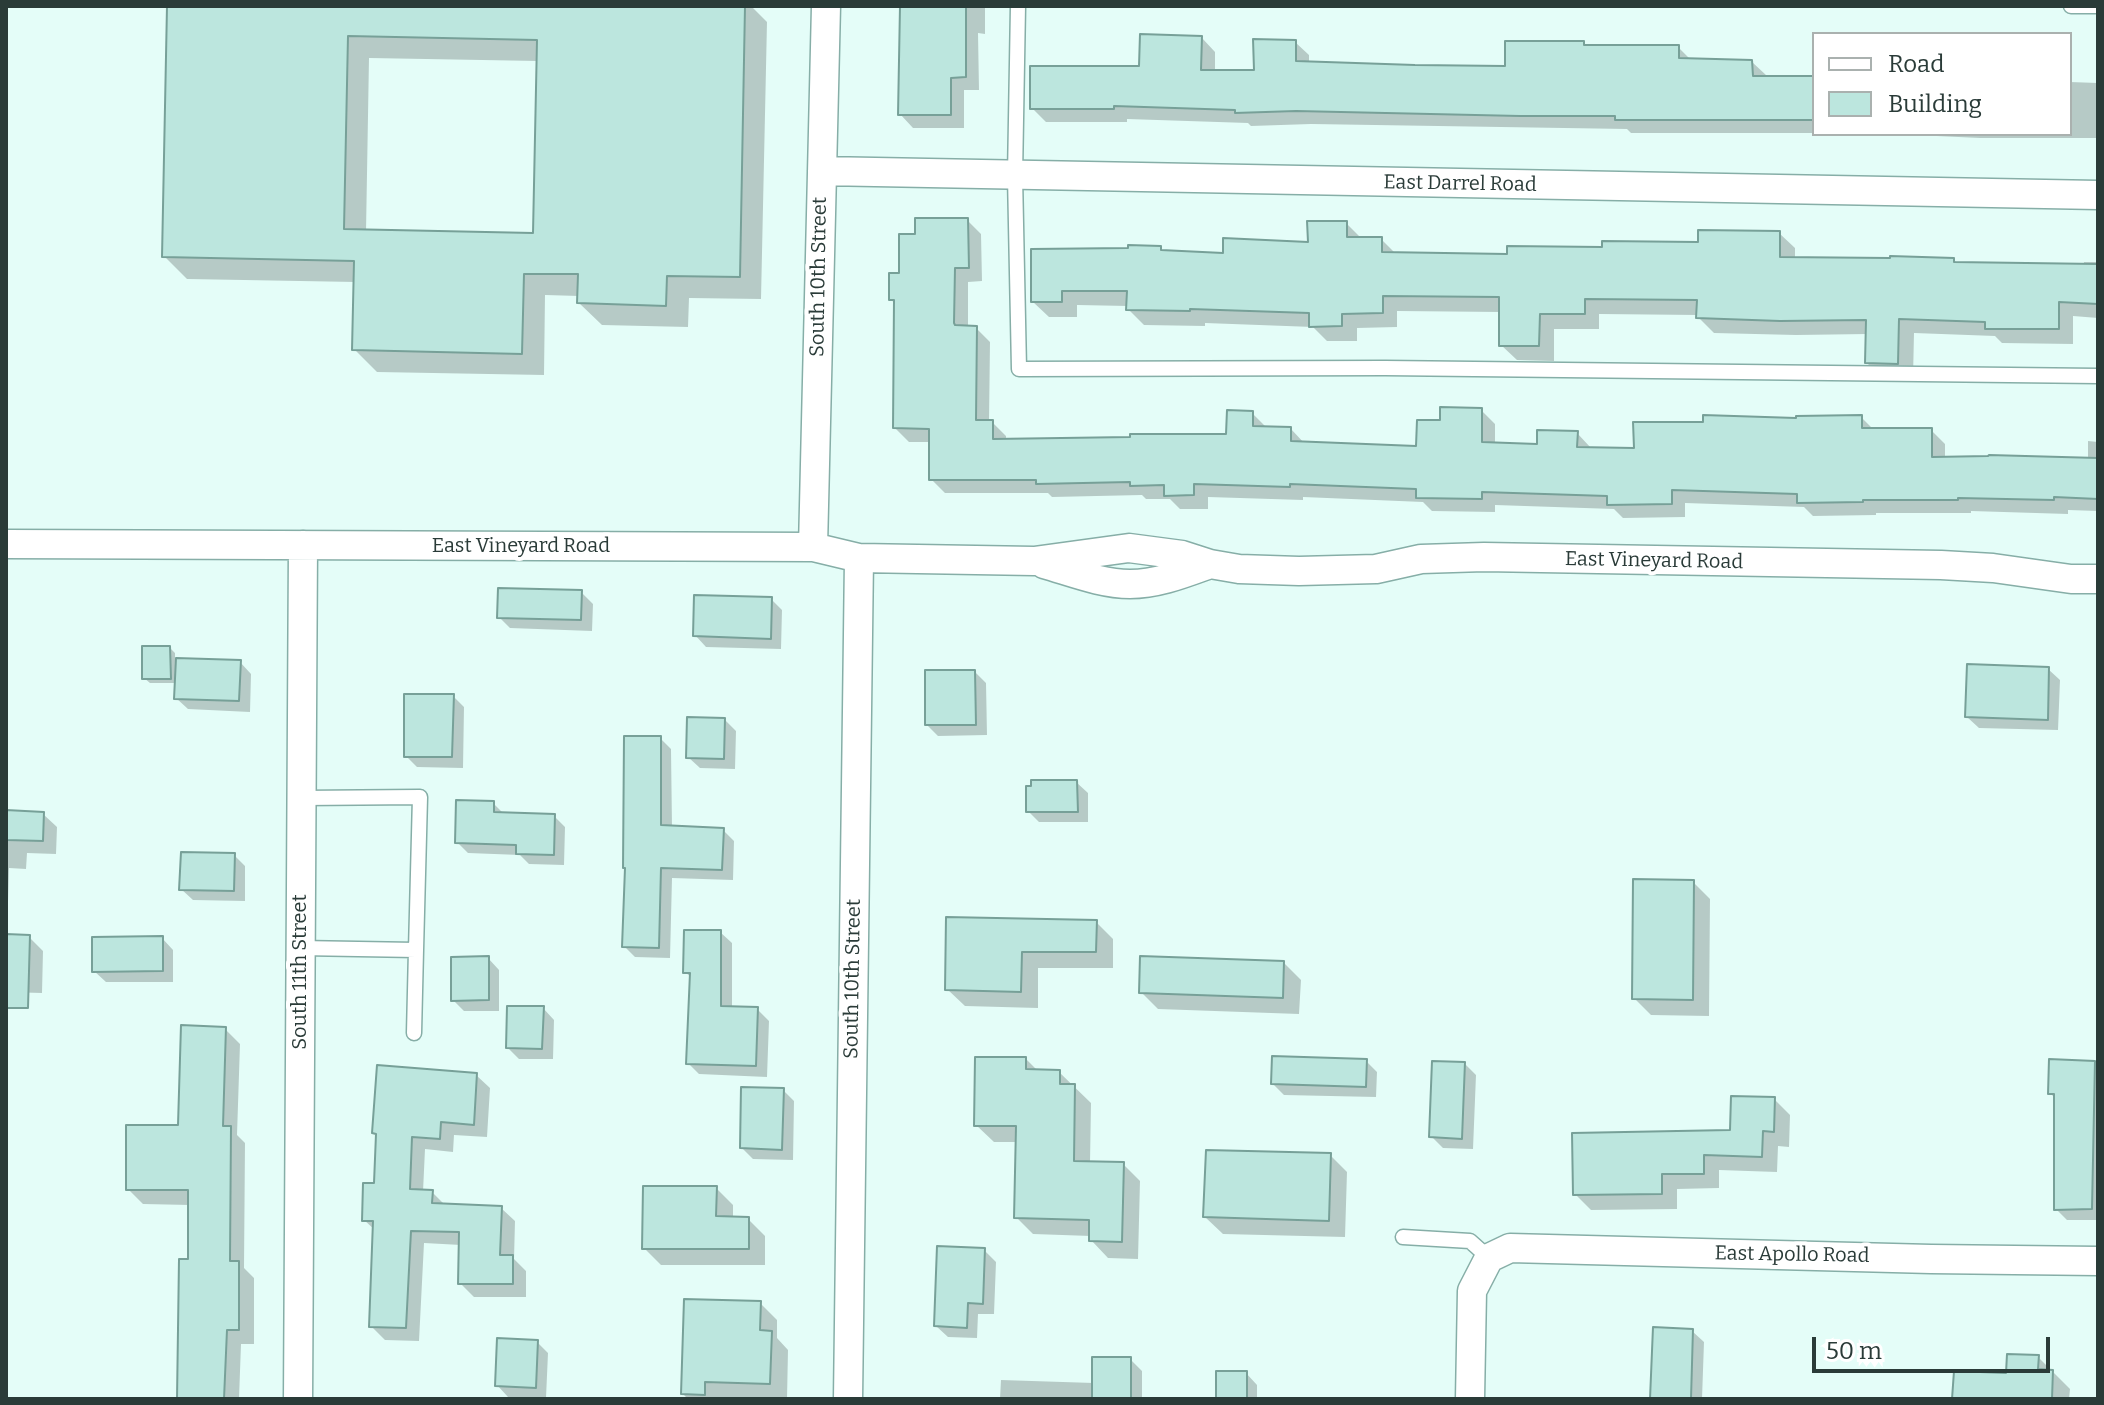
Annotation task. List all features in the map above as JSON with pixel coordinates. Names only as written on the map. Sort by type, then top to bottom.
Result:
[{"type":"street","name":"South 10th Street","points":[[813,547],[826,6]]},
{"type":"street","name":"East Darrel Road","points":[[822,171],[2098,195]]},
{"type":"street","name":"East Vineyard Road","points":[[6,544],[813,547],[859,558],[1034,561],[1129,548],[1182,555],[1239,569],[1299,571],[1376,569],[1421,559],[1484,557],[1941,565],[2098,579]]},
{"type":"street","name":"South 11th Street","points":[[298,1399],[303,545]]},
{"type":"street","name":"South 10th Street","points":[[848,1399],[859,558]]},
{"type":"street","name":"East Apollo Road","points":[[1489,1258],[1510,1248],[2098,1261]]},
{"type":"street","points":[[1470,1399],[1472,1291],[1489,1258]]},
{"type":"lane","points":[[1018,6],[1015,176],[1019,369],[1385,368],[2098,376]]},
{"type":"lane","points":[[2071,6],[2098,6]]},
{"type":"lane","points":[[301,798],[420,797],[414,1033]]},
{"type":"lane","points":[[300,948],[416,950]]},
{"type":"lane","points":[[1403,1237],[1470,1241],[1489,1258]]},
{"type":"building","points":[[167,6],[745,6],[740,277],[667,276],[666,306],[577,303],[578,274],[524,274],[522,354],[352,350],[354,261],[162,257]],"holes":[[[348,36],[537,40],[533,233],[344,229]]]},
{"type":"building","points":[[900,6],[966,6],[966,77],[951,78],[951,115],[898,115]]},
{"type":"building","points":[[1140,34],[1202,36],[1201,70],[1254,70],[1253,39],[1296,40],[1296,61],[1415,65],[1505,66],[1505,41],[1679,45],[1679,58],[1752,60],[1753,76],[1812,76],[1812,120],[1615,120],[1615,116],[1296,111],[1235,113],[1235,110],[1114,106],[1114,109],[1030,109],[1030,66],[1139,66]]},
{"type":"building","points":[[915,218],[968,218],[969,268],[955,268],[954,323],[977,326],[976,420],[993,420],[993,439],[1226,434],[1227,410],[1253,411],[1253,426],[1291,427],[1291,441],[1416,446],[1417,420],[1440,420],[1440,407],[1482,408],[1482,442],[1537,444],[1537,430],[1578,431],[1577,447],[1634,448],[1633,422],[1703,422],[1703,415],[1796,418],[1862,415],[1862,428],[1932,428],[1932,457],[2098,458],[2098,499],[1958,498],[1797,503],[1797,494],[1672,490],[1672,504],[1607,505],[1607,496],[1482,492],[1482,499],[1416,498],[1416,489],[1290,484],[1290,487],[1194,484],[1194,495],[1164,496],[1164,485],[1130,486],[1130,482],[1036,484],[1036,480],[929,480],[929,429],[893,428],[894,300],[889,300],[889,273],[899,273],[899,234],[915,234]]},
{"type":"building","points":[[1307,221],[1347,221],[1347,237],[1382,237],[1382,252],[1507,254],[1507,246],[1602,247],[1602,241],[1698,242],[1698,230],[1780,231],[1780,257],[1890,256],[1954,258],[1954,262],[2098,264],[2098,304],[2059,302],[2059,329],[1985,329],[1985,322],[1899,319],[1898,364],[1865,363],[1866,320],[1696,318],[1697,300],[1585,299],[1585,314],[1540,314],[1539,346],[1499,346],[1499,297],[1383,296],[1383,313],[1342,314],[1342,326],[1309,327],[1309,313],[1126,310],[1127,291],[1062,291],[1062,302],[1031,302],[1031,249],[1128,248],[1128,245],[1223,253],[1223,238],[1308,242]]},
{"type":"building","points":[[498,588],[582,590],[581,620],[497,618]]},
{"type":"building","points":[[694,595],[772,597],[771,639],[693,636]]},
{"type":"building","points":[[142,646],[170,646],[171,679],[142,679]]},
{"type":"building","points":[[176,658],[241,660],[239,701],[174,699]]},
{"type":"building","points":[[1967,664],[2049,667],[2048,720],[1965,717]]},
{"type":"building","points":[[925,670],[975,670],[976,725],[925,725]]},
{"type":"building","points":[[404,694],[454,694],[452,757],[404,757]]},
{"type":"building","points":[[687,717],[725,718],[724,759],[686,758]]},
{"type":"building","points":[[624,736],[661,736],[661,825],[724,828],[722,870],[661,868],[659,948],[622,947]]},
{"type":"building","points":[[1031,780],[1077,780],[1078,812],[1026,812],[1026,786],[1031,786]]},
{"type":"building","points":[[456,800],[494,801],[494,812],[555,814],[554,855],[516,854],[516,845],[455,843]]},
{"type":"building","points":[[6,810],[44,812],[43,841],[6,840]]},
{"type":"building","points":[[181,852],[235,853],[234,891],[179,890]]},
{"type":"building","points":[[1633,879],[1694,880],[1693,1000],[1632,999]]},
{"type":"building","points":[[946,917],[1097,920],[1096,952],[1022,952],[1021,992],[945,990]]},
{"type":"building","points":[[684,930],[721,930],[721,1006],[758,1007],[756,1066],[686,1064],[690,973],[683,973]]},
{"type":"building","points":[[6,934],[30,935],[28,1008],[6,1008]]},
{"type":"building","points":[[163,936],[163,971],[92,972],[92,937]]},
{"type":"building","points":[[489,956],[489,1000],[451,1001],[451,957]]},
{"type":"building","points":[[1140,956],[1284,961],[1283,998],[1139,993]]},
{"type":"building","points":[[507,1006],[544,1006],[542,1049],[506,1048]]},
{"type":"building","points":[[181,1025],[226,1027],[223,1126],[231,1126],[230,1261],[239,1261],[239,1330],[227,1330],[224,1399],[177,1399],[179,1259],[188,1259],[188,1190],[126,1190],[126,1125],[178,1125]]},
{"type":"building","points":[[1272,1056],[1367,1059],[1366,1087],[1271,1084]]},
{"type":"building","points":[[975,1057],[1026,1057],[1026,1069],[1060,1070],[1060,1084],[1075,1084],[1074,1161],[1124,1162],[1122,1242],[1089,1241],[1089,1220],[1014,1218],[1016,1126],[974,1126]]},
{"type":"building","points":[[2049,1059],[2095,1061],[2092,1209],[2054,1210],[2054,1094],[2048,1094]]},
{"type":"building","points":[[1432,1061],[1465,1062],[1462,1139],[1429,1137]]},
{"type":"building","points":[[377,1065],[477,1073],[474,1125],[441,1122],[440,1139],[412,1137],[410,1189],[433,1190],[432,1203],[502,1206],[500,1255],[513,1255],[513,1284],[458,1284],[459,1232],[411,1231],[406,1328],[369,1327],[373,1221],[362,1221],[363,1183],[374,1183],[376,1134],[372,1133]]},
{"type":"building","points":[[741,1087],[784,1088],[782,1150],[740,1148]]},
{"type":"building","points":[[1731,1096],[1775,1097],[1774,1132],[1763,1131],[1762,1157],[1704,1155],[1704,1174],[1662,1174],[1662,1194],[1573,1195],[1572,1133],[1730,1130]]},
{"type":"building","points":[[1206,1150],[1331,1153],[1329,1221],[1203,1217]]},
{"type":"building","points":[[643,1186],[717,1186],[716,1216],[749,1217],[749,1249],[642,1249]]},
{"type":"building","points":[[937,1246],[985,1248],[983,1304],[968,1303],[967,1328],[934,1326]]},
{"type":"building","points":[[684,1299],[761,1301],[760,1330],[772,1331],[770,1384],[705,1382],[705,1395],[681,1394]]},
{"type":"building","points":[[1653,1327],[1693,1329],[1691,1399],[1650,1399]]},
{"type":"building","points":[[497,1338],[538,1340],[536,1388],[495,1386]]},
{"type":"building","points":[[2007,1354],[2039,1355],[2038,1369],[2053,1370],[2052,1399],[1952,1399],[1954,1371],[2006,1373]]},
{"type":"building","points":[[1092,1357],[1131,1357],[1131,1399],[1092,1399]]},
{"type":"building","points":[[1216,1371],[1247,1371],[1247,1399],[1216,1399]]}]
